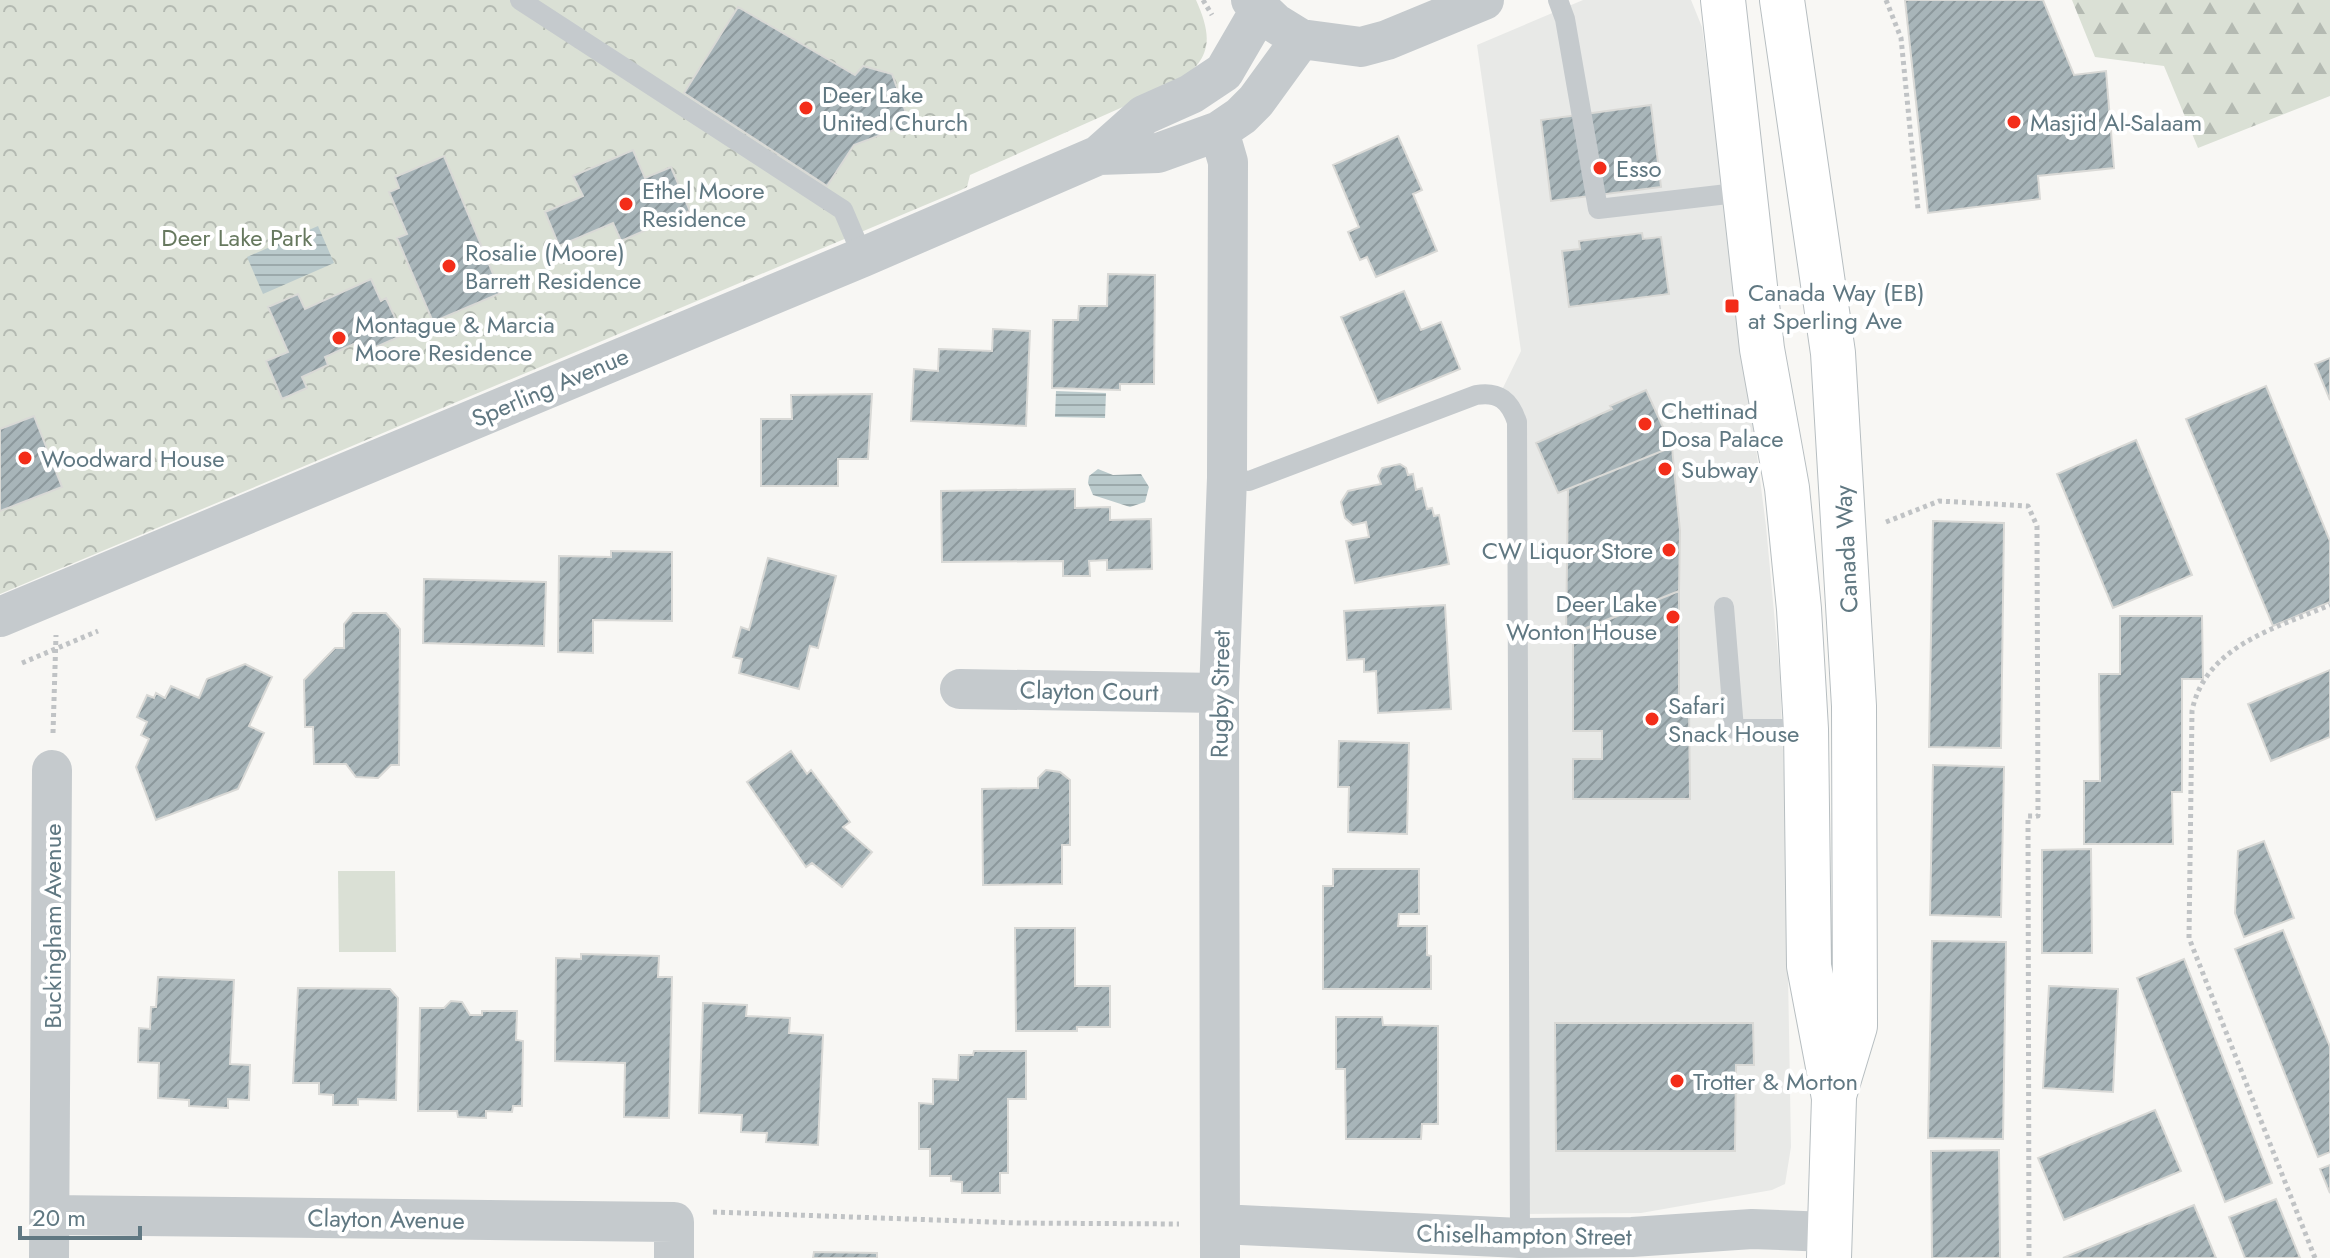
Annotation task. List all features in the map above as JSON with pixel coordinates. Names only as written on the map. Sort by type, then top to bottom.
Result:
[{"type":"main road","name":"Canada Way","points":[[1723,0],[1762,349],[1787,488],[1799,609],[1806,729],[1809,966],[1834,1098],[1829,1245]]},
{"type":"main road","name":"Canada Way","points":[[1782,0],[1833,353],[1853,676],[1855,1026],[1834,1098]]},
{"type":"street","points":[[1256,5],[1275,23],[1301,39],[1361,47],[1387,40],[1484,0]]},
{"type":"street","name":"Sperling Avenue","points":[[0,617],[863,257],[1099,155],[1144,115],[1191,94],[1224,72],[1256,5]]},
{"type":"street","name":"Sperling Avenue","points":[[1099,155],[1158,153],[1219,131],[1256,101],[1301,39]]},
{"type":"street","name":"Rugby Street","points":[[1219,131],[1228,162],[1227,478],[1219,693],[1220,1241]]},
{"type":"street","name":"Clayton Court","points":[[960,689],[1219,693]]},
{"type":"street","name":"Buckingham Avenue","points":[[49,1258],[52,770]]},
{"type":"street","name":"Clayton Avenue","points":[[50,1215],[674,1240]]},
{"type":"street","name":"Chiselhampton Street","points":[[1220,1241],[1632,1237],[1752,1229],[1829,1245]]},
{"type":"lane","points":[[520,0],[843,210],[863,257]]},
{"type":"lane","points":[[1558,0],[1565,19],[1598,209],[1745,192]]},
{"type":"lane","points":[[1227,478],[1249,481],[1476,395],[1499,396],[1512,407],[1518,438],[1520,1238]]},
{"type":"lane","points":[[1724,607],[1734,729],[1806,729]]},
{"type":"path","points":[[1886,0],[1901,38],[1918,209]]},
{"type":"path","points":[[1884,523],[1939,501],[2028,506],[2037,526],[2038,816],[2028,816],[2029,1258]]},
{"type":"path","points":[[52,770],[56,594]]},
{"type":"path","points":[[2315,1258],[2189,938],[2192,711],[2196,695],[2225,655],[2242,643],[2330,605]]},
{"type":"path","points":[[22,663],[98,631]]},
{"type":"path","points":[[674,1240],[705,1211],[1019,1223],[1220,1241]]},
{"type":"shaded area","points":[[1583,0],[1691,0],[1702,27],[1766,526],[1780,677],[1791,1147],[1785,1184],[1772,1190],[1641,1213],[1521,1214],[1517,422],[1499,396],[1521,351],[1477,45]]},
{"type":"shaded area","points":[[318,226],[334,263],[263,294],[247,257]]},
{"type":"shaded area","points":[[1056,391],[1106,393],[1105,418],[1055,417]]},
{"type":"shaded area","points":[[1098,469],[1113,475],[1141,474],[1149,487],[1145,502],[1130,507],[1093,495],[1088,483],[1089,476]]},
{"type":"green space","name":"Deer Lake Park","points":[[0,0],[1196,0],[1207,35],[1204,55],[1179,82],[970,175],[967,187],[961,190],[0,594]]},
{"type":"green space","points":[[2072,0],[2330,0],[2330,96],[2198,148],[2164,66],[2095,57]]},
{"type":"green space","points":[[338,871],[395,871],[396,952],[339,952]]},
{"type":"building","name":"Masjid Al-Salaam","points":[[1905,0],[2043,0],[2074,75],[2106,71],[2114,168],[2038,176],[2040,199],[1928,213]]},
{"type":"building","name":"Deer Lake United Church","points":[[738,7],[855,75],[863,66],[892,74],[910,124],[854,145],[827,186],[684,93]]},
{"type":"building","points":[[1651,105],[1661,187],[1551,201],[1541,120]]},
{"type":"building","points":[[1398,136],[1422,190],[1413,194],[1437,251],[1376,277],[1367,257],[1360,260],[1348,232],[1359,227],[1333,165]]},
{"type":"building","name":"Ethel Moore Residence","points":[[633,150],[645,178],[671,167],[690,211],[621,241],[613,223],[559,246],[545,212],[583,196],[573,176]]},
{"type":"building","name":"Rosalie (Moore) Barrett Residence","points":[[444,156],[501,293],[433,322],[397,238],[407,234],[389,192],[399,188],[395,177]]},
{"type":"building","points":[[1642,233],[1643,239],[1661,237],[1669,294],[1569,307],[1562,251],[1580,249],[1579,241]]},
{"type":"building","points":[[1108,274],[1155,275],[1154,384],[1120,384],[1120,390],[1052,388],[1053,320],[1078,320],[1079,306],[1107,306]]},
{"type":"building","name":"Montague & Marcia Moore Residence","points":[[371,279],[381,301],[386,298],[403,335],[365,352],[360,341],[325,357],[328,365],[302,377],[307,388],[282,399],[266,361],[288,352],[268,307],[298,294],[305,309]]},
{"type":"building","points":[[1404,291],[1421,330],[1441,322],[1460,369],[1378,403],[1341,317]]},
{"type":"building","points":[[993,329],[1030,331],[1026,426],[911,421],[914,369],[938,371],[939,349],[992,351]]},
{"type":"building","points":[[2330,358],[2330,400],[2315,364]]},
{"type":"building","points":[[2266,386],[2330,541],[2330,602],[2273,626],[2186,419]]},
{"type":"building","points":[[1646,390],[1672,447],[1558,493],[1536,443]]},
{"type":"building","points":[[872,394],[868,459],[838,459],[838,486],[761,486],[761,419],[792,419],[791,395]]},
{"type":"building","name":"Woodward House","points":[[34,416],[62,487],[0,511],[0,429]]},
{"type":"building","points":[[2136,440],[2192,575],[2113,608],[2057,474]]},
{"type":"building","points":[[1672,447],[1680,531],[1679,591],[1566,636],[1568,489]]},
{"type":"building","points":[[1400,464],[1406,468],[1408,475],[1413,474],[1416,490],[1422,488],[1427,509],[1432,508],[1434,516],[1439,515],[1449,564],[1355,583],[1346,541],[1369,537],[1366,522],[1353,525],[1345,518],[1341,502],[1348,491],[1381,484],[1378,476],[1382,468]]},
{"type":"building","points":[[1075,489],[1075,508],[1110,507],[1110,520],[1151,519],[1152,569],[1107,570],[1107,560],[1089,561],[1090,576],[1063,576],[1063,561],[942,562],[941,491]]},
{"type":"building","points":[[1933,521],[2004,523],[2001,748],[1929,747]]},
{"type":"building","points":[[611,551],[672,552],[672,621],[593,620],[593,653],[558,652],[559,556],[611,557]]},
{"type":"building","points":[[768,558],[836,576],[818,648],[810,646],[799,689],[739,673],[742,659],[733,657],[741,627],[749,630]]},
{"type":"building","points":[[424,579],[546,582],[544,646],[423,643]]},
{"type":"building","points":[[1679,591],[1679,701],[1689,701],[1690,799],[1573,799],[1573,759],[1602,759],[1602,731],[1573,731],[1573,634]]},
{"type":"building","points":[[1445,605],[1451,709],[1378,713],[1376,671],[1364,672],[1364,659],[1347,660],[1344,611]]},
{"type":"building","points":[[353,613],[386,613],[400,629],[399,765],[391,765],[378,778],[356,777],[346,764],[314,764],[313,727],[305,727],[304,680],[335,648],[344,648],[344,624]]},
{"type":"building","points":[[2120,616],[2202,616],[2203,679],[2182,679],[2182,792],[2172,792],[2173,844],[2084,844],[2084,781],[2100,781],[2099,674],[2120,674]]},
{"type":"building","points":[[245,664],[272,677],[249,726],[264,733],[238,789],[156,820],[136,767],[149,739],[141,735],[147,722],[137,717],[147,695],[154,698],[156,693],[165,698],[171,686],[199,698],[207,679]]},
{"type":"building","points":[[2330,670],[2330,737],[2271,761],[2248,704]]},
{"type":"building","points":[[1339,741],[1409,743],[1407,834],[1348,832],[1349,787],[1338,787]]},
{"type":"building","points":[[791,751],[807,774],[811,770],[850,822],[843,827],[872,852],[842,887],[812,863],[806,867],[747,782]]},
{"type":"building","points":[[1933,765],[2004,767],[2001,917],[1930,915]]},
{"type":"building","points":[[1046,770],[1060,772],[1070,780],[1070,845],[1062,845],[1062,884],[983,885],[982,789],[1038,788],[1038,778]]},
{"type":"building","points":[[2264,841],[2294,918],[2244,937],[2235,913],[2238,851]]},
{"type":"building","points":[[2091,849],[2092,953],[2042,953],[2042,850]]},
{"type":"building","points":[[1333,869],[1419,869],[1419,914],[1399,914],[1398,926],[1427,926],[1431,989],[1323,989],[1323,886],[1333,886]]},
{"type":"building","points":[[1015,928],[1075,928],[1075,986],[1110,986],[1110,1027],[1077,1027],[1077,1031],[1016,1031]]},
{"type":"building","points":[[2283,930],[2330,1047],[2330,1152],[2318,1157],[2235,949]]},
{"type":"building","points":[[1932,941],[2006,942],[2003,1139],[1928,1138]]},
{"type":"building","points":[[581,954],[659,956],[658,977],[672,977],[669,1118],[624,1117],[625,1063],[555,1061],[556,958],[581,959]]},
{"type":"building","points":[[2184,959],[2272,1183],[2225,1202],[2137,978]]},
{"type":"building","points":[[158,977],[234,980],[230,1064],[250,1065],[249,1100],[228,1099],[228,1108],[189,1106],[189,1100],[158,1098],[159,1063],[138,1062],[139,1028],[150,1029],[151,1007],[156,1007]]},
{"type":"building","points":[[2049,986],[2118,989],[2113,1092],[2043,1088]]},
{"type":"building","points":[[298,988],[390,989],[398,998],[396,1100],[358,1099],[358,1105],[333,1105],[333,1095],[319,1094],[319,1083],[293,1083]]},
{"type":"building","points":[[451,1001],[462,1002],[470,1015],[482,1015],[482,1011],[517,1011],[516,1040],[523,1041],[522,1106],[513,1106],[512,1112],[486,1111],[486,1118],[458,1117],[457,1111],[418,1111],[420,1008],[444,1008]]},
{"type":"building","points":[[703,1003],[747,1005],[746,1016],[790,1018],[789,1033],[823,1035],[818,1145],[766,1142],[767,1133],[741,1132],[742,1115],[699,1113]]},
{"type":"building","points":[[1336,1017],[1382,1017],[1383,1025],[1438,1026],[1438,1124],[1422,1124],[1421,1139],[1346,1139],[1345,1069],[1336,1069]]},
{"type":"building","points":[[1555,1023],[1753,1023],[1754,1065],[1736,1065],[1735,1151],[1556,1151]]},
{"type":"building","points":[[974,1051],[1026,1051],[1026,1099],[1008,1099],[1008,1173],[1000,1173],[1000,1193],[962,1193],[962,1182],[951,1181],[951,1176],[930,1176],[930,1149],[919,1149],[919,1103],[933,1104],[933,1079],[958,1080],[959,1055],[973,1055]]},
{"type":"building","points":[[2155,1110],[2181,1171],[2064,1220],[2038,1158]]},
{"type":"building","points":[[1999,1150],[2000,1258],[1932,1258],[1931,1151]]},
{"type":"building","points":[[2330,1165],[2330,1193],[2320,1169]]},
{"type":"building","points":[[2276,1199],[2300,1258],[2245,1258],[2229,1217]]},
{"type":"building","points":[[2194,1205],[2216,1258],[2063,1258]]},
{"type":"building","points":[[814,1252],[877,1253],[877,1258],[813,1258]]},
{"type":"place","name":"Deer Lake United Church","points":[[806,108]]},
{"type":"place","name":"Masjid Al-Salaam","points":[[2014,122]]},
{"type":"place","name":"Esso","points":[[1600,168]]},
{"type":"place","name":"Ethel Moore Residence","points":[[626,204]]},
{"type":"place","name":"Rosalie (Moore) Barrett Residence","points":[[449,266]]},
{"type":"place","name":"Canada Way (EB) at Sperling Ave","points":[[1732,306]]},
{"type":"place","name":"Montague & Marcia Moore Residence","points":[[339,338]]},
{"type":"place","name":"Chettinad Dosa Palace","points":[[1645,424]]},
{"type":"place","name":"Woodward House","points":[[25,458]]},
{"type":"place","name":"Subway","points":[[1665,469]]},
{"type":"place","name":"CW Liquor Store","points":[[1669,550]]},
{"type":"place","name":"Deer Lake Wonton House","points":[[1673,617]]},
{"type":"place","name":"Safari Snack House","points":[[1652,719]]},
{"type":"place","name":"Trotter & Morton","points":[[1677,1081]]}]
